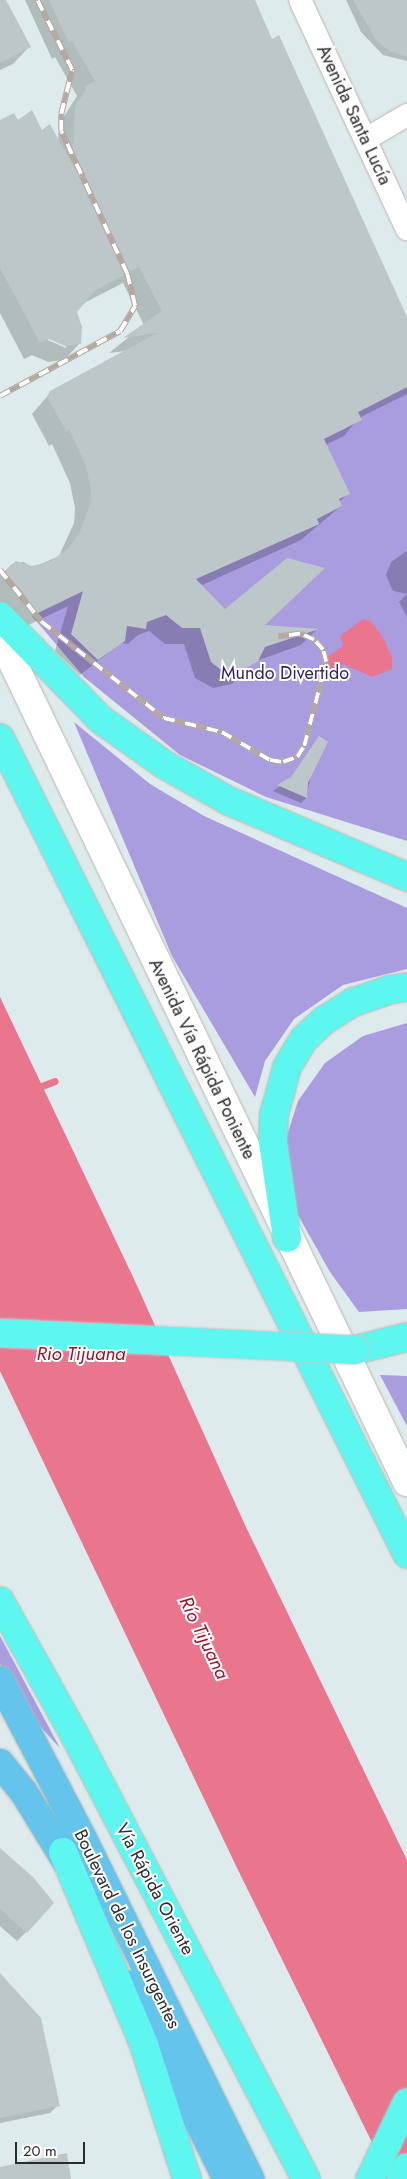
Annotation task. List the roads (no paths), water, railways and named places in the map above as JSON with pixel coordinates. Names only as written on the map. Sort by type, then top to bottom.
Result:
[{"type":"highway","points":[[0,616],[100,719],[165,765],[228,801],[407,877]]},
{"type":"highway","name":"Avenida Vía Rápida Poniente","points":[[0,738],[407,1554]]},
{"type":"highway","points":[[288,1238],[272,1142],[274,1115],[287,1067],[304,1039],[323,1020],[354,1002],[407,987]]},
{"type":"highway","points":[[0,1333],[407,1352]]},
{"type":"highway","points":[[355,1350],[407,1336]]},
{"type":"highway","name":"Vía Rápida Oriente","points":[[0,1601],[73,1732],[306,2179]]},
{"type":"highway","points":[[63,1852],[144,2045],[187,2179]]},
{"type":"highway","points":[[370,2179],[407,2102]]},
{"type":"highway","points":[[402,2179],[407,2166]]},
{"type":"main road","name":"Avenida Vía Rápida Poniente","points":[[0,636],[407,1482]]},
{"type":"main road","name":"Boulevard de los Insurgentes","points":[[0,1680],[71,1815],[250,2179]]},
{"type":"main road","name":"Boulevard de los Insurgentes","points":[[0,1763],[63,1852],[227,2179]]},
{"type":"street","name":"Avenida Santa Lucía","points":[[300,0],[407,229]]},
{"type":"street","points":[[366,138],[407,115]]},
{"type":"water","points":[[363,619],[370,621],[381,634],[392,657],[392,669],[372,677],[343,664],[334,670],[328,669],[325,659],[343,646],[340,636]]},
{"type":"water","name":"Rio Tijuana","points":[[0,997],[134,1279],[245,1525],[407,1860],[407,2179],[390,2179],[238,1870],[0,1371]]},
{"type":"waterway","points":[[34,1089],[55,1081]]},
{"type":"railway","points":[[0,396],[120,331],[135,306],[127,274],[61,131],[61,114],[72,70],[37,0]]},
{"type":"railway","points":[[0,570],[42,622],[164,718],[222,732],[270,760],[283,762],[297,757],[304,746],[326,662],[323,650],[314,640],[300,634],[278,637]]},
{"type":"park label","name":"Mundo Divertido","points":[[285,673]]},
{"type":"water label","name":"Río Tijuana","points":[[204,1638]]}]
